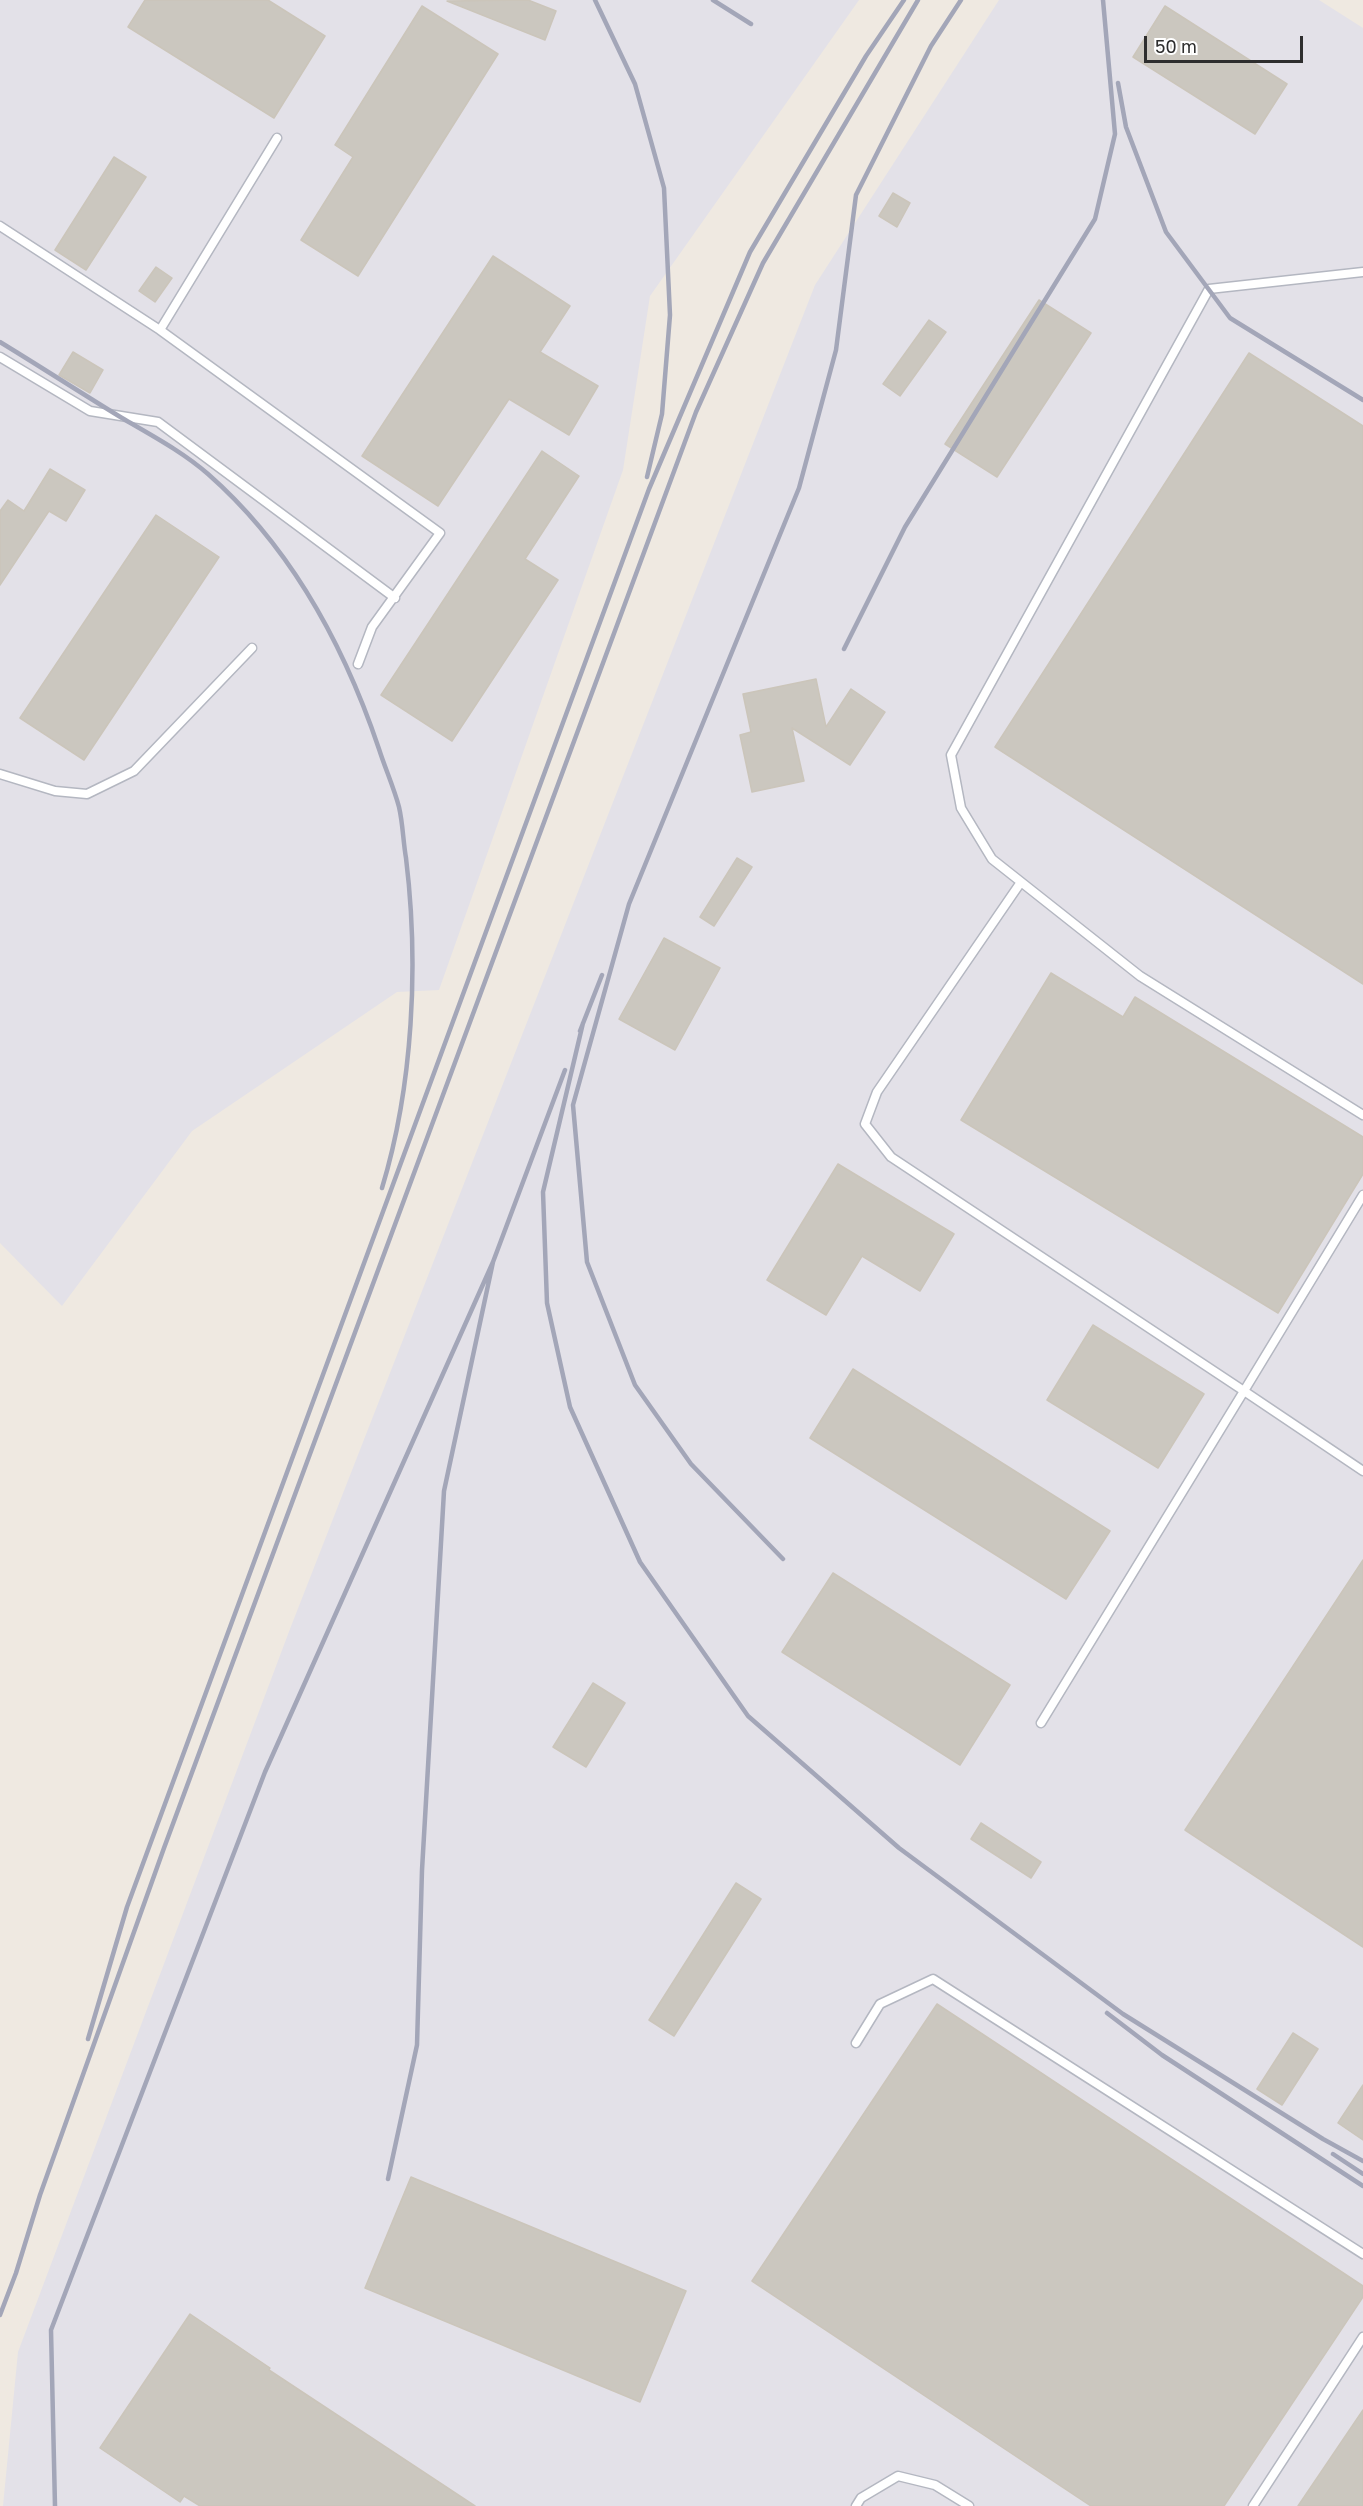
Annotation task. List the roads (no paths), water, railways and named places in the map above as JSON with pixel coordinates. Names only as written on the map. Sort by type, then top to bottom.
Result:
[{"type":"lane","points":[[160,330],[277,138]]},
{"type":"lane","points":[[0,226],[160,330],[440,533],[372,627],[358,664]]},
{"type":"lane","points":[[1363,272],[1209,289],[951,755],[961,808],[992,859],[1140,976],[1363,1115]]},
{"type":"lane","points":[[0,357],[90,411],[158,422],[395,598]]},
{"type":"lane","points":[[0,774],[55,791],[87,794],[134,771],[252,648]]},
{"type":"lane","points":[[1021,882],[877,1092],[865,1124],[891,1157],[1363,1471]]},
{"type":"lane","points":[[1041,1724],[1363,1195]]},
{"type":"lane","points":[[856,2043],[880,2004],[933,1979],[1363,2254]]},
{"type":"lane","points":[[1254,2506],[1363,2337]]},
{"type":"lane","points":[[856,2506],[861,2498],[898,2476],[934,2485],[969,2506]]},
{"type":"railway","points":[[595,0],[635,84],[664,188],[670,315],[662,414],[647,477]]},
{"type":"railway","points":[[713,0],[751,24]]},
{"type":"railway","points":[[88,2039],[127,1907],[649,489],[750,252],[866,56],[904,0]]},
{"type":"railway","points":[[0,2315],[16,2273],[40,2195],[164,1848],[696,412],[763,263],[918,0]]},
{"type":"railway","points":[[783,1559],[691,1464],[635,1385],[587,1262],[573,1105],[629,904],[799,488],[836,350],[856,195],[931,46],[961,0]]},
{"type":"railway","points":[[844,649],[905,527],[1095,219],[1115,134],[1103,0]]},
{"type":"railway","points":[[1118,83],[1126,127],[1166,232],[1230,318],[1363,400]]},
{"type":"railway","points":[[0,342],[166,444],[208,474],[265,533],[289,566],[312,600],[349,672],[365,710],[399,807],[410,898],[412,982],[407,1067],[401,1108],[382,1188]]},
{"type":"railway","points":[[580,1031],[602,975]]},
{"type":"railway","points":[[583,1023],[543,1192],[547,1303],[570,1407],[640,1562],[748,1716],[899,1848],[1123,2014],[1323,2139],[1363,2161]]},
{"type":"railway","points":[[388,2179],[417,2045],[422,1870],[444,1491],[493,1262],[565,1070]]},
{"type":"railway","points":[[55,2506],[51,2330],[265,1772],[493,1262]]},
{"type":"railway","points":[[1107,2013],[1162,2055],[1363,2186]]},
{"type":"railway","points":[[1333,2154],[1363,2174]]}]
